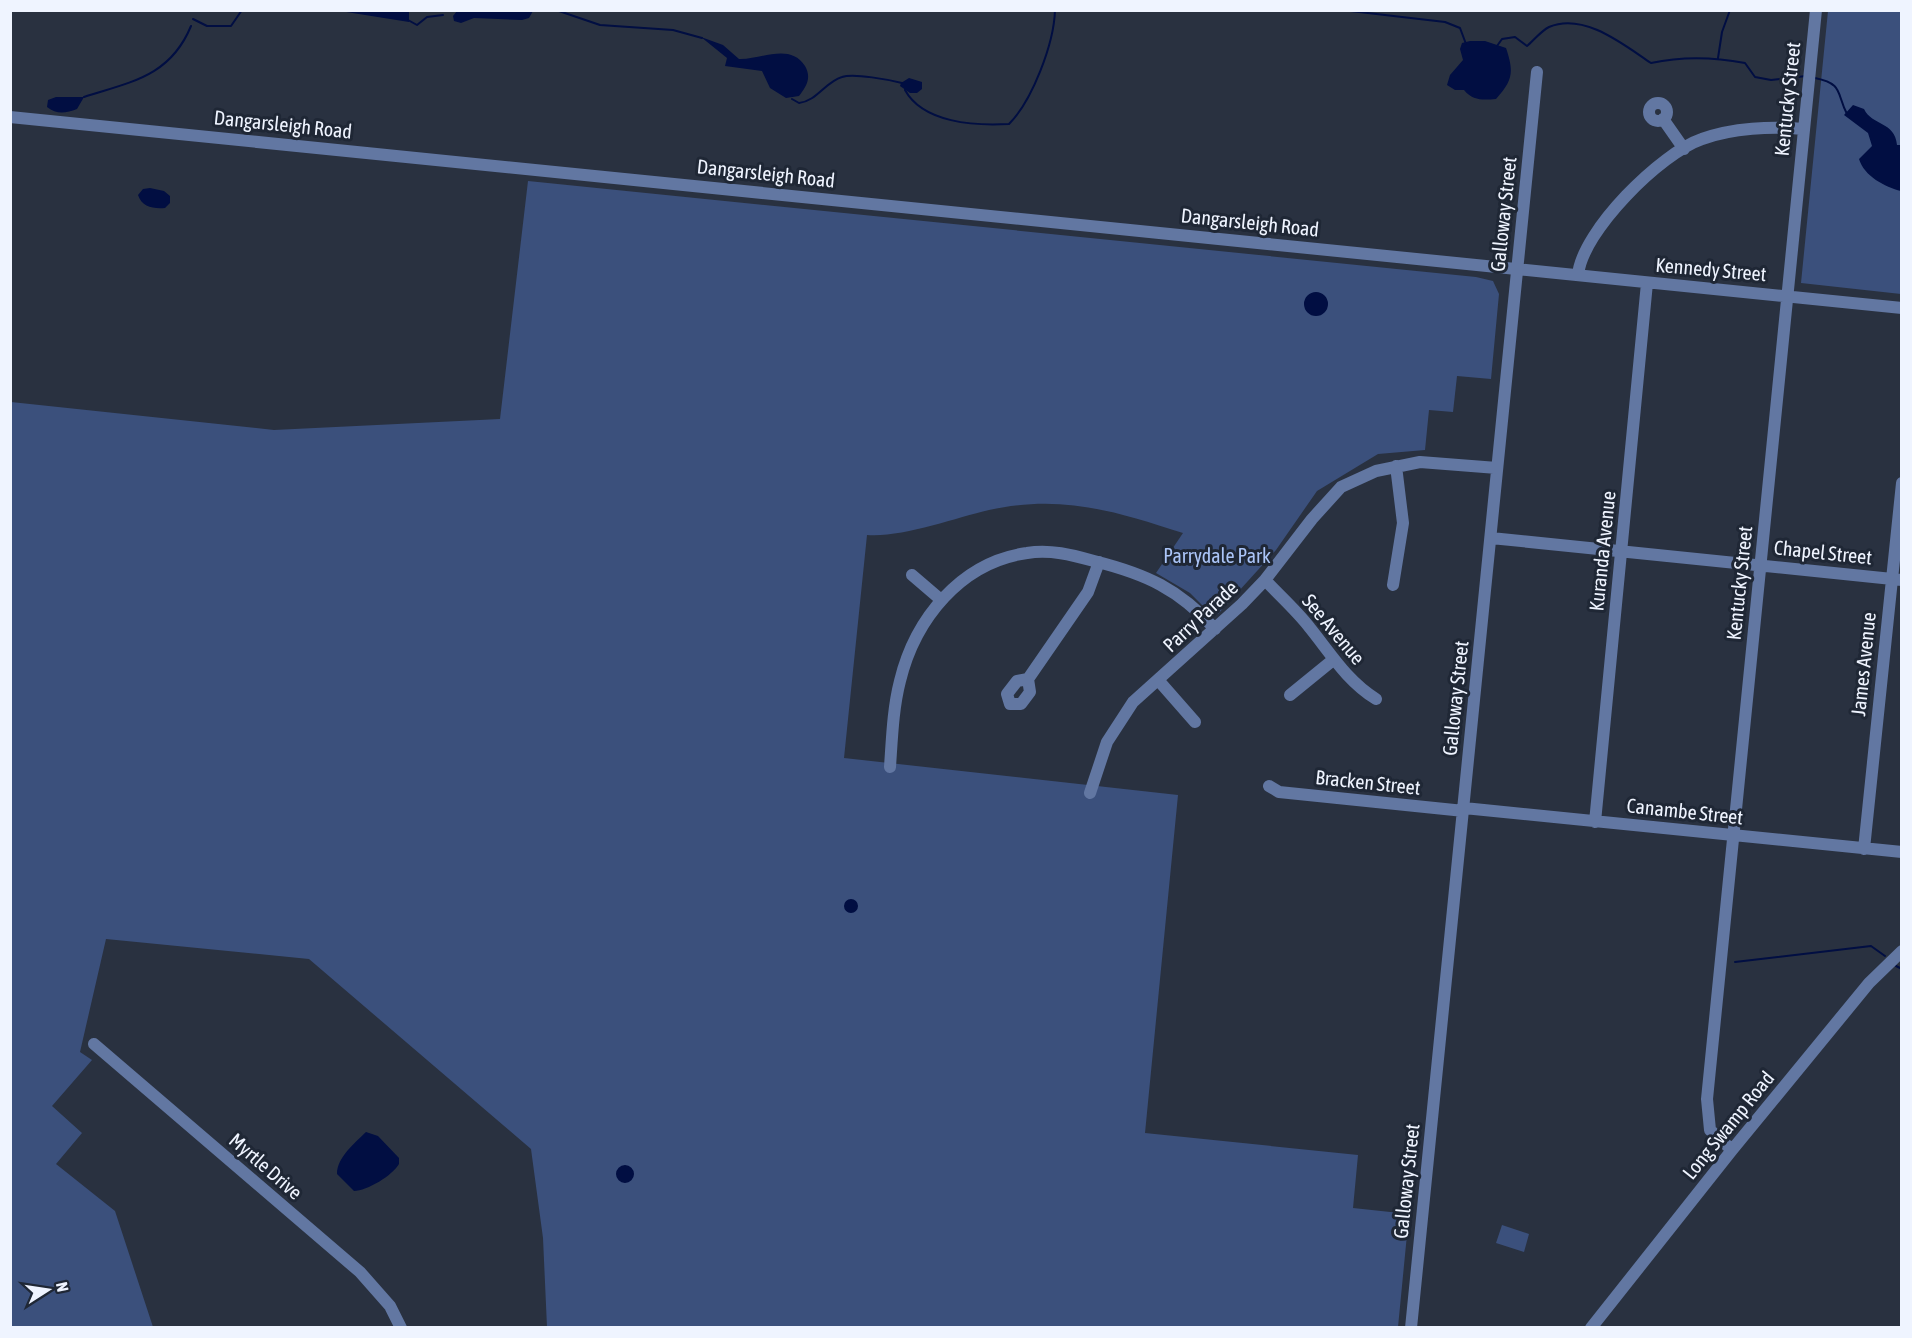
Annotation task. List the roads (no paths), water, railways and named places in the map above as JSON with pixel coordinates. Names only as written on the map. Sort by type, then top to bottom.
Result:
[{"type":"street","name":"Kentucky Street","points":[[1732,1149],[1710,1130],[1707,1107],[1816,10]]},
{"type":"street","name":"Galloway Street","points":[[1411,1328],[1537,72]]},
{"type":"street","name":"Dangarsleigh Road","points":[[10,117],[1518,269]]},
{"type":"street","points":[[1663,119],[1684,149]]},
{"type":"street","points":[[1578,274],[1580,260],[1594,233],[1640,182],[1684,149],[1700,139],[1727,133],[1778,128],[1803,129]]},
{"type":"street","name":"Kennedy Street","points":[[1518,269],[1902,308]]},
{"type":"street","name":"Kuranda Avenue","points":[[1595,822],[1647,283]]},
{"type":"street","name":"Parry Parade","points":[[1090,793],[1107,742],[1133,702],[1159,681],[1265,580],[1312,519],[1341,487],[1395,466],[1420,462],[1497,468]]},
{"type":"street","points":[[1393,585],[1403,523],[1395,466]]},
{"type":"street","name":"James Avenue","points":[[1864,849],[1896,579],[1902,483]]},
{"type":"street","name":"Chapel Street","points":[[1491,538],[1896,579]]},
{"type":"street","points":[[890,767],[896,697],[904,664],[919,631],[940,599],[979,570],[1010,556],[1044,551],[1132,570],[1157,581],[1182,597],[1215,629]]},
{"type":"street","points":[[1028,679],[1088,592],[1099,562]]},
{"type":"street","points":[[912,575],[940,599]]},
{"type":"street","name":"See Avenue","points":[[1265,580],[1309,627],[1333,660],[1360,689],[1376,699]]},
{"type":"street","points":[[1290,695],[1333,660]]},
{"type":"street","points":[[1159,681],[1195,722]]},
{"type":"street","name":"Bracken Street","points":[[1269,786],[1279,792],[1464,810]]},
{"type":"street","name":"Canambe Street","points":[[1464,810],[1902,852]]},
{"type":"street","name":"Long Swamp Road","points":[[1591,1328],[1732,1149],[1869,983],[1902,951]]},
{"type":"street","name":"Myrtle Drive","points":[[94,1044],[360,1272],[390,1306],[400,1328]]},
{"type":"waterway","points":[[193,19],[207,26],[231,26],[242,10]]},
{"type":"waterway","points":[[556,10],[600,25],[673,30],[702,38]]},
{"type":"waterway","points":[[905,90],[924,110],[937,116],[966,123],[1009,124],[1026,101],[1040,71],[1051,39],[1055,10]]},
{"type":"waterway","points":[[1323,10],[1340,10]]},
{"type":"waterway","points":[[1342,10],[1445,22],[1460,28],[1466,44]]},
{"type":"waterway","points":[[1718,58],[1722,32],[1730,10]]},
{"type":"waterway","points":[[408,20],[417,25],[427,17],[443,15]]},
{"type":"waterway","points":[[1497,46],[1502,39],[1515,37],[1527,46],[1549,27],[1576,24],[1603,33],[1651,63],[1687,58],[1722,59],[1745,63],[1755,77],[1771,80],[1806,76]]},
{"type":"waterway","points":[[84,97],[133,81],[160,67],[182,43],[191,26]]},
{"type":"waterway","points":[[792,99],[799,103],[805,102],[836,79],[848,76],[872,77],[902,83]]},
{"type":"waterway","points":[[1815,78],[1835,86],[1847,114]]},
{"type":"waterway","points":[[1735,962],[1871,946],[1885,956]]},
{"type":"waterway","points":[[1896,966],[1902,969]]},
{"type":"park label","name":"Parrydale Park","points":[[1217,555]]}]
